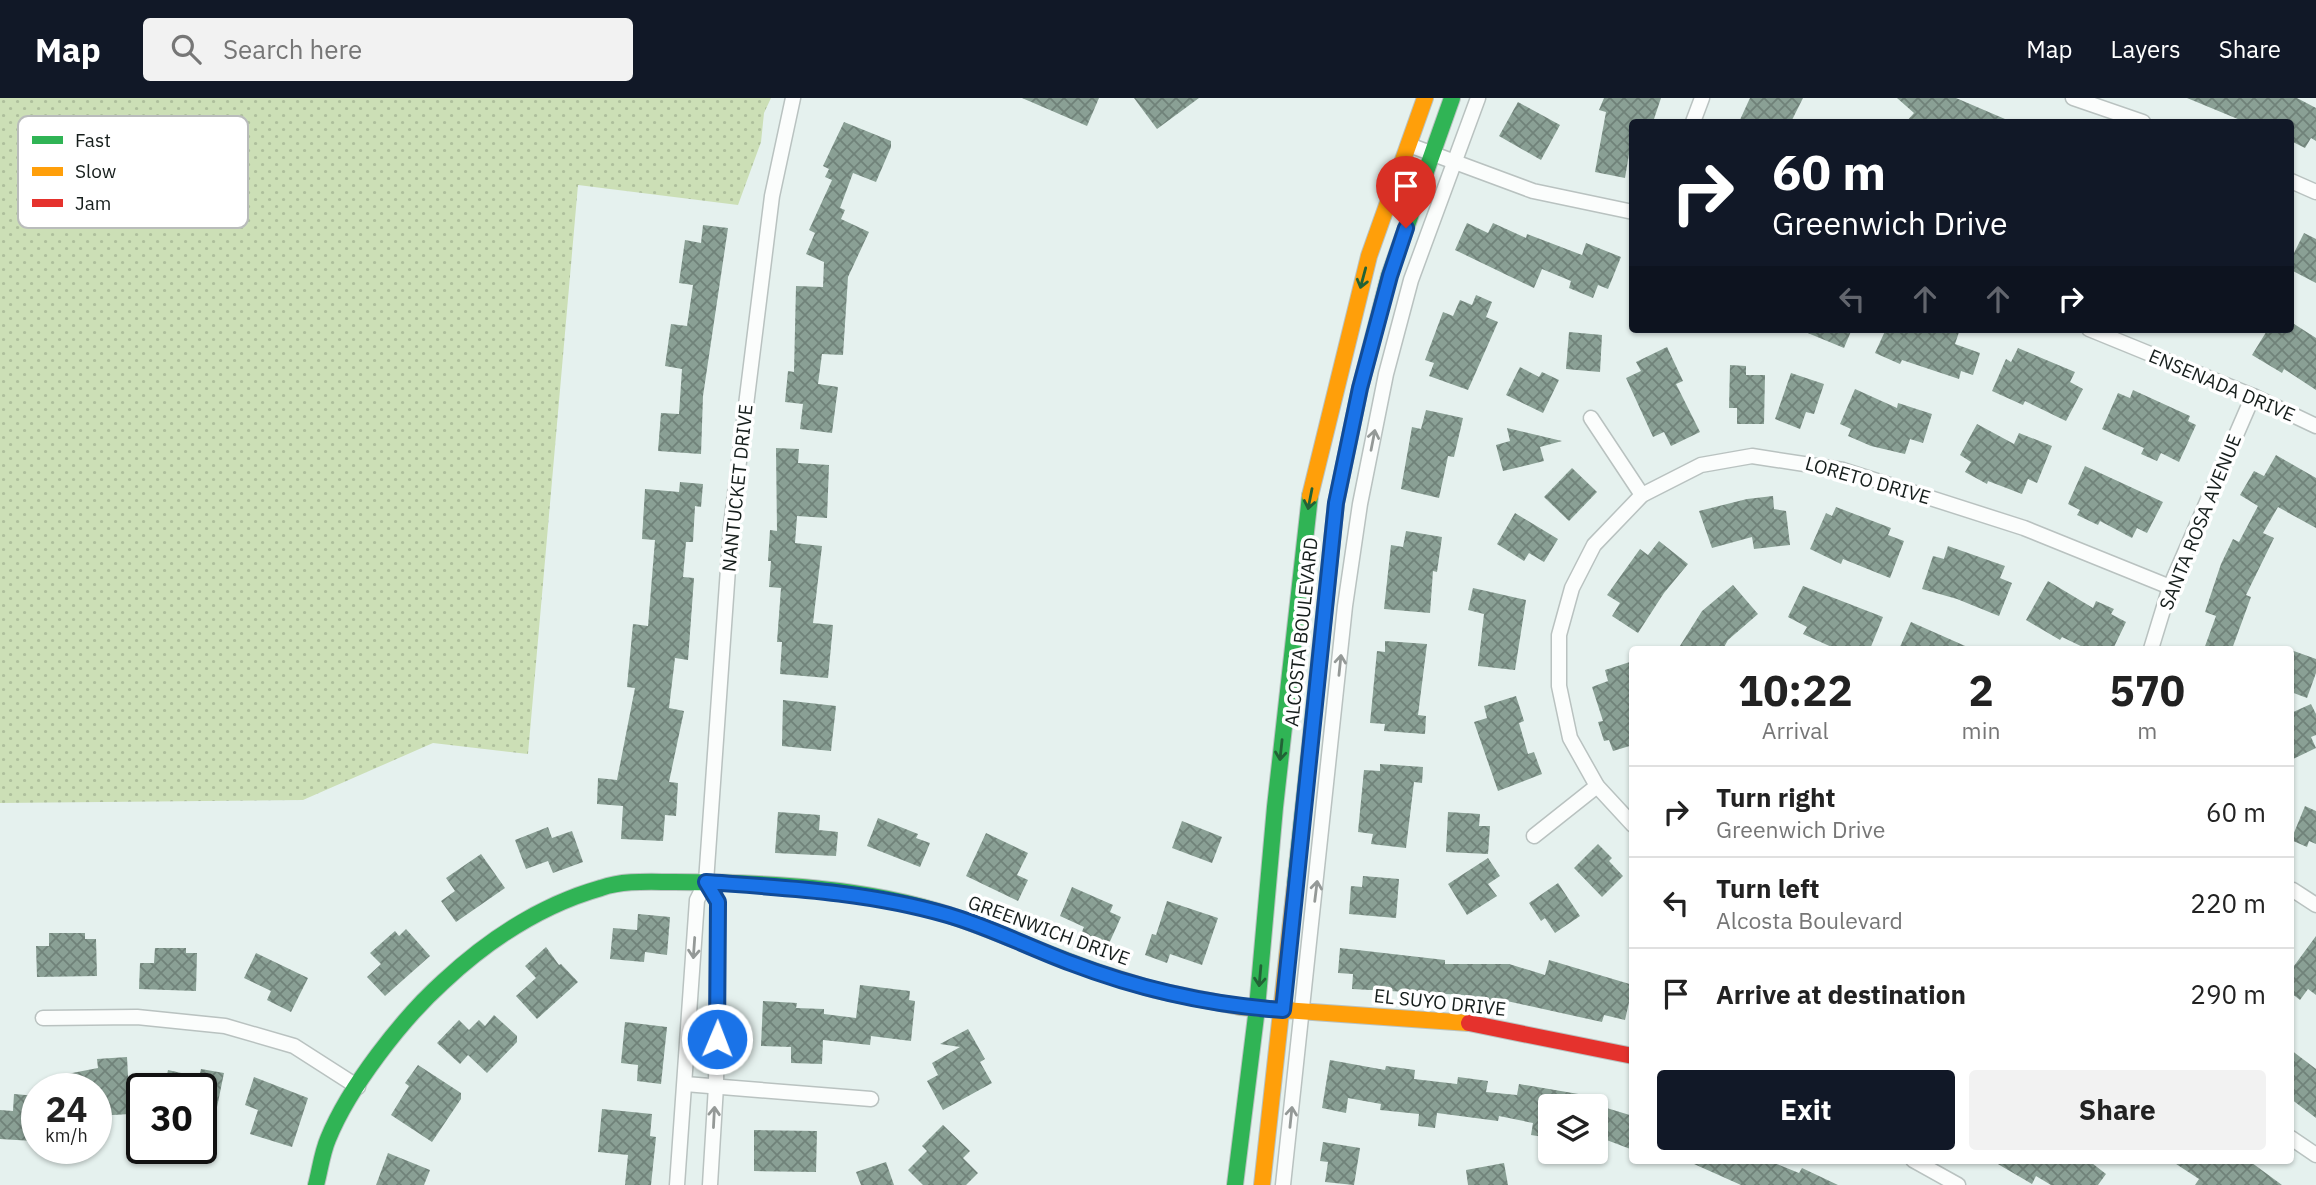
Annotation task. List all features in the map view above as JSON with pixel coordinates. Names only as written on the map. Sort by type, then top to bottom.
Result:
[{"type":"main road","name":"ALCOSTA BOULEVARD","points":[[1235,1185],[1257,1008],[1275,807],[1308,503],[1369,256],[1426,98]]},
{"type":"main road","name":"ALCOSTA BOULEVARD","points":[[1262,1185],[1336,503],[1360,388],[1390,276],[1452,98]]},
{"type":"main road","name":"GREENWICH DRIVE","points":[[316,1185],[328,1139],[358,1087],[399,1027],[427,996],[459,967],[524,920],[602,887],[657,880],[706,882],[830,891],[890,901],[950,915],[1074,965],[1155,990],[1283,1010]]},
{"type":"main road","name":"EL SUYO DRIVE","points":[[1283,1010],[1479,1024],[1629,1055]]},
{"type":"street","name":"NANTUCKET DRIVE","points":[[677,1185],[697,900],[706,882],[731,526],[772,196],[793,98]]},
{"type":"street","points":[[1283,1185],[1345,606],[1360,505],[1386,374],[1411,281],[1478,98]]},
{"type":"street","points":[[1694,119],[1702,98]]},
{"type":"street","points":[[2073,98],[2134,119]]},
{"type":"street","points":[[1409,145],[1453,164],[1533,191],[1629,211]]},
{"type":"street","points":[[2294,182],[2316,192]]},
{"type":"street","name":"ENSENADA DRIVE","points":[[2099,333],[2253,396],[2316,426]]},
{"type":"street","name":"SANTA ROSA AVENUE","points":[[2152,646],[2170,587],[2253,396]]},
{"type":"street","points":[[1591,418],[1642,495]]},
{"type":"street","name":"LORETO DRIVE","points":[[1629,821],[1597,786],[1570,738],[1559,686],[1559,635],[1572,588],[1594,545],[1642,495],[1701,465],[1752,456],[1793,460],[1843,470],[2024,528],[2170,587]]},
{"type":"street","points":[[1534,836],[1597,786]]},
{"type":"street","name":"NANTUCKET DRIVE","points":[[706,882],[718,902],[716,1086],[710,1185]]},
{"type":"street","points":[[2294,891],[2316,905]]},
{"type":"street","points":[[43,1018],[137,1017],[225,1026],[294,1046],[358,1087]]},
{"type":"street","points":[[685,1084],[872,1099]]},
{"type":"street","points":[[2294,1140],[2316,1156]]},
{"type":"street","points":[[1920,1164],[1958,1185]]},
{"type":"green space","points":[[0,98],[771,98],[764,113],[761,142],[738,205],[578,185],[528,754],[433,743],[303,800],[0,803]]},
{"type":"building","points":[[1022,98],[1099,98],[1087,126]]},
{"type":"building","points":[[1134,98],[1199,98],[1157,129]]},
{"type":"building","points":[[1604,98],[1661,98],[1654,119],[1629,119],[1629,154],[1625,178],[1595,172],[1606,112],[1599,110]]},
{"type":"building","points":[[1750,98],[1803,98],[1792,119],[1740,119]]},
{"type":"building","points":[[1897,98],[1956,98],[2005,119],[1909,119],[1914,113]]},
{"type":"building","points":[[2187,98],[2297,98],[2316,108],[2316,141],[2311,138],[2305,148],[2294,142],[2294,119],[2238,119]]},
{"type":"building","points":[[1518,102],[1560,125],[1541,160],[1499,136]]},
{"type":"building","points":[[844,122],[891,141],[891,147],[876,182],[853,173],[840,208],[845,210],[841,219],[869,232],[848,277],[843,355],[822,354],[818,384],[838,387],[832,433],[800,429],[803,404],[785,402],[788,371],[794,372],[796,286],[823,287],[824,262],[806,254],[815,233],[809,230],[832,180],[825,177],[829,169],[823,166]]},
{"type":"building","points":[[1467,223],[1488,233],[1493,223],[1526,238],[1527,234],[1582,255],[1586,243],[1621,257],[1608,289],[1598,285],[1593,298],[1569,288],[1571,281],[1542,269],[1534,288],[1455,250]]},
{"type":"building","points":[[703,225],[728,228],[703,396],[701,454],[658,451],[661,413],[679,414],[682,369],[665,366],[671,324],[687,326],[693,285],[679,283],[685,240],[701,243]]},
{"type":"building","points":[[2304,233],[2316,239],[2316,283],[2294,272],[2294,253]]},
{"type":"building","points":[[1476,295],[1492,302],[1486,317],[1498,322],[1468,390],[1429,376],[1434,363],[1425,360],[1443,312],[1453,316],[1460,300],[1472,305]]},
{"type":"building","points":[[2294,324],[2316,338],[2316,390],[2284,369],[2282,373],[2252,355],[2266,333],[2294,333]]},
{"type":"building","points":[[1569,332],[1602,335],[1600,372],[1566,369]]},
{"type":"building","points":[[1808,333],[1850,333],[1844,348]]},
{"type":"building","points":[[1884,333],[1959,333],[1955,344],[1980,353],[1973,375],[1961,371],[1959,379],[1902,360],[1900,364],[1875,353]]},
{"type":"building","points":[[1667,347],[1683,381],[1676,384],[1700,432],[1671,446],[1664,432],[1653,437],[1626,378],[1641,371],[1636,362]]},
{"type":"building","points":[[2018,348],[2075,372],[2070,382],[2083,389],[2066,421],[2025,401],[2023,405],[1992,391],[2006,359],[2011,362]]},
{"type":"building","points":[[1730,365],[1746,366],[1746,375],[1765,375],[1764,424],[1737,424],[1737,408],[1729,408]]},
{"type":"building","points":[[1520,367],[1539,377],[1542,372],[1559,380],[1543,413],[1506,395]]},
{"type":"building","points":[[1791,373],[1824,384],[1814,414],[1806,412],[1800,429],[1775,419]]},
{"type":"building","points":[[1855,389],[1897,408],[1898,403],[1932,414],[1923,443],[1910,439],[1905,454],[1871,446],[1848,436],[1851,429],[1840,424]]},
{"type":"building","points":[[2133,390],[2190,416],[2188,421],[2196,425],[2179,462],[2161,453],[2157,461],[2141,454],[2144,448],[2102,429],[2118,393],[2130,398]]},
{"type":"building","points":[[1426,410],[1463,418],[1454,457],[1448,456],[1439,498],[1401,489],[1412,427],[1421,429]]},
{"type":"building","points":[[1977,424],[2014,444],[2019,433],[2052,446],[2037,483],[2028,479],[2022,494],[1988,481],[1987,484],[1965,472],[1971,462],[1960,455]]},
{"type":"building","points":[[1507,428],[1562,441],[1540,447],[1544,461],[1503,471],[1496,445],[1510,441]]},
{"type":"building","points":[[776,448],[799,449],[798,463],[829,465],[827,518],[797,516],[795,543],[822,546],[813,623],[833,625],[828,678],[780,674],[782,642],[777,642],[781,588],[769,587],[771,561],[768,561],[770,530],[777,531]]},
{"type":"building","points":[[2276,455],[2316,478],[2316,528],[2278,507],[2263,533],[2274,538],[2246,595],[2251,597],[2233,646],[2205,646],[2216,616],[2205,612],[2221,564],[2233,539],[2239,542],[2258,506],[2240,495],[2254,471],[2264,476]]},
{"type":"building","points":[[2085,466],[2163,502],[2147,533],[2137,528],[2132,538],[2100,521],[2098,525],[2077,515],[2080,510],[2068,504]]},
{"type":"building","points":[[1572,468],[1597,492],[1569,521],[1544,497]]},
{"type":"building","points":[[680,482],[703,484],[701,507],[695,506],[693,542],[686,542],[683,577],[694,578],[688,660],[675,658],[669,708],[684,711],[669,782],[678,783],[676,816],[665,815],[663,841],[621,839],[623,806],[597,804],[598,778],[617,780],[635,688],[627,687],[633,624],[648,626],[655,540],[642,539],[645,489],[679,492]]},
{"type":"building","points":[[1773,496],[1774,509],[1786,511],[1790,545],[1754,549],[1752,537],[1712,548],[1699,511],[1747,499]]},
{"type":"building","points":[[1836,507],[1891,528],[1888,535],[1904,541],[1890,578],[1843,559],[1841,564],[1810,549],[1826,513],[1832,516]]},
{"type":"building","points":[[1515,513],[1558,539],[1544,562],[1529,553],[1524,561],[1497,544]]},
{"type":"building","points":[[1406,531],[1442,537],[1437,572],[1433,571],[1430,613],[1384,609],[1391,545],[1403,547]]},
{"type":"building","points":[[1659,541],[1688,564],[1664,593],[1638,633],[1612,616],[1620,603],[1607,595],[1640,549],[1648,555]]},
{"type":"building","points":[[1948,546],[2005,566],[2000,578],[2012,583],[1999,616],[1957,599],[1922,589],[1933,556],[1944,559]]},
{"type":"building","points":[[2048,581],[2093,608],[2096,601],[2114,609],[2111,614],[2126,622],[2114,646],[2081,646],[2062,637],[2060,640],[2026,620]]},
{"type":"building","points":[[1733,585],[1758,614],[1725,646],[1680,646],[1702,611]]},
{"type":"building","points":[[1803,586],[1883,617],[1871,646],[1829,646],[1803,634],[1807,627],[1788,617]]},
{"type":"building","points":[[1473,588],[1526,600],[1515,670],[1478,666],[1484,614],[1468,610]]},
{"type":"building","points":[[1911,622],[1965,646],[1900,646]]},
{"type":"building","points":[[1385,641],[1427,644],[1418,715],[1426,716],[1425,734],[1384,731],[1385,724],[1370,723],[1377,651],[1385,652]]},
{"type":"building","points":[[2294,651],[2316,659],[2316,673],[2307,698],[2294,693]]},
{"type":"building","points":[[1629,662],[1629,746],[1613,751],[1609,740],[1604,741],[1598,722],[1603,721],[1592,687],[1608,681],[1605,670]]},
{"type":"building","points":[[1516,696],[1524,721],[1519,723],[1528,754],[1534,752],[1542,774],[1498,791],[1474,722],[1487,718],[1484,706]]},
{"type":"building","points":[[783,700],[836,706],[831,751],[782,746]]},
{"type":"building","points":[[2311,704],[2316,714],[2316,735],[2311,737],[2316,748],[2294,759],[2294,712]]},
{"type":"building","points":[[1380,764],[1423,767],[1422,783],[1414,782],[1406,848],[1371,844],[1373,834],[1358,832],[1364,770],[1380,771]]},
{"type":"building","points":[[2305,806],[2316,811],[2316,844],[2309,841],[2307,847],[2294,841],[2294,833]]},
{"type":"building","points":[[778,812],[820,815],[819,830],[838,832],[836,856],[775,853]]},
{"type":"building","points":[[1448,812],[1480,814],[1479,826],[1490,826],[1488,854],[1446,852]]},
{"type":"building","points":[[878,818],[918,834],[916,838],[930,843],[920,867],[867,846]]},
{"type":"building","points":[[1182,821],[1222,837],[1212,863],[1172,848]]},
{"type":"building","points":[[548,827],[552,838],[572,831],[583,862],[553,873],[548,861],[526,869],[515,840]]},
{"type":"building","points":[[986,833],[1028,853],[1017,875],[1028,880],[1018,901],[966,876]]},
{"type":"building","points":[[1598,844],[1612,858],[1609,861],[1623,876],[1602,897],[1574,868]]},
{"type":"building","points":[[481,854],[505,888],[456,922],[441,901],[455,891],[446,878]]},
{"type":"building","points":[[1488,858],[1500,876],[1488,884],[1497,896],[1467,915],[1448,884]]},
{"type":"building","points":[[1363,876],[1399,879],[1396,918],[1349,914],[1351,886],[1362,887]]},
{"type":"building","points":[[1558,883],[1580,916],[1555,933],[1545,918],[1541,921],[1529,903]]},
{"type":"building","points":[[1072,887],[1113,905],[1110,912],[1121,917],[1107,948],[1080,936],[1084,927],[1060,916]]},
{"type":"building","points":[[1167,901],[1218,918],[1202,965],[1170,954],[1167,963],[1145,955],[1152,934],[1156,935]]},
{"type":"building","points":[[638,914],[670,917],[667,955],[645,952],[644,962],[610,959],[613,928],[637,930]]},
{"type":"building","points":[[406,929],[430,956],[385,996],[367,977],[381,964],[370,953],[395,931],[399,936]]},
{"type":"building","points":[[49,933],[85,933],[85,939],[96,939],[97,976],[37,977],[36,946],[49,946]]},
{"type":"building","points":[[2316,936],[2316,995],[2308,989],[2300,1000],[2294,995],[2294,966]]},
{"type":"building","points":[[546,947],[559,965],[578,982],[537,1019],[516,996],[536,978],[525,966]]},
{"type":"building","points":[[155,948],[186,948],[186,953],[197,953],[196,991],[139,989],[140,963],[154,963]]},
{"type":"building","points":[[1340,948],[1445,960],[1445,964],[1509,964],[1545,975],[1549,960],[1629,984],[1629,1002],[1625,1020],[1604,1015],[1602,1022],[1493,998],[1493,1002],[1464,1002],[1464,995],[1352,989],[1353,974],[1338,973]]},
{"type":"building","points":[[256,953],[308,978],[291,1012],[267,1000],[271,991],[244,978]]},
{"type":"building","points":[[860,985],[910,991],[909,1000],[915,1001],[911,1041],[871,1036],[870,1045],[823,1040],[822,1064],[791,1063],[791,1047],[761,1046],[763,1001],[797,1003],[796,1008],[824,1009],[824,1014],[856,1018]]},
{"type":"building","points":[[494,1015],[517,1036],[517,1042],[487,1073],[468,1055],[460,1064],[437,1043],[459,1020],[469,1030],[479,1020],[485,1026]]},
{"type":"building","points":[[625,1022],[667,1027],[661,1084],[637,1081],[638,1065],[621,1063]]},
{"type":"building","points":[[968,1029],[985,1059],[980,1062],[992,1083],[943,1110],[927,1081],[938,1075],[932,1063],[960,1047],[940,1044]]},
{"type":"building","points":[[2294,1052],[2316,1069],[2316,1118],[2294,1101]]},
{"type":"building","points":[[127,1057],[126,1114],[112,1115],[112,1073],[72,1073],[98,1068],[97,1059]]},
{"type":"building","points":[[1330,1060],[1385,1070],[1386,1066],[1415,1070],[1414,1079],[1457,1084],[1458,1077],[1488,1081],[1486,1092],[1517,1095],[1519,1084],[1578,1094],[1538,1094],[1538,1136],[1531,1135],[1533,1123],[1499,1116],[1498,1121],[1437,1113],[1435,1128],[1418,1126],[1419,1114],[1380,1110],[1381,1104],[1348,1098],[1346,1113],[1322,1108]]},
{"type":"building","points":[[418,1065],[461,1093],[461,1099],[432,1142],[391,1115],[409,1086],[405,1083]]},
{"type":"building","points":[[201,1069],[224,1073],[217,1107],[217,1073],[200,1073]]},
{"type":"building","points":[[254,1077],[308,1098],[292,1147],[250,1134],[258,1110],[245,1105]]},
{"type":"building","points":[[14,1094],[21,1095],[21,1140],[0,1139],[0,1110],[13,1111]]},
{"type":"building","points":[[1608,1108],[1629,1115],[1629,1148],[1608,1141]]},
{"type":"building","points":[[602,1109],[652,1114],[650,1136],[656,1137],[651,1185],[625,1185],[628,1155],[598,1152]]},
{"type":"building","points":[[943,1125],[970,1151],[963,1158],[978,1173],[966,1185],[923,1185],[908,1170],[927,1151],[922,1146]]},
{"type":"building","points":[[754,1130],[817,1131],[816,1172],[754,1171]]},
{"type":"building","points":[[1323,1142],[1360,1148],[1354,1185],[1325,1182],[1328,1162],[1320,1161]]},
{"type":"building","points":[[388,1153],[430,1170],[424,1185],[376,1185]]},
{"type":"building","points":[[886,1162],[894,1185],[861,1185],[856,1172]]},
{"type":"building","points":[[1504,1163],[1508,1185],[1468,1185],[1466,1170]]},
{"type":"building","points":[[1694,1164],[1777,1164],[1799,1173],[1802,1168],[1838,1185],[1741,1185]]},
{"type":"building","points":[[1998,1164],[2093,1164],[2106,1174],[2098,1185],[2051,1185],[2036,1176],[2032,1184]]},
{"type":"building","points":[[2176,1164],[2253,1164],[2282,1185],[2195,1185],[2199,1179]]},
{"type":"traffic: fast","points":[[1295,885],[1336,503],[1360,388],[1389,276],[1452,98]]},
{"type":"traffic: fast","points":[[1235,1185],[1257,1008],[1275,807],[1310,496]]},
{"type":"traffic: fast","points":[[316,1185],[326,1144],[349,1098],[394,1034],[427,997],[478,952],[516,926],[557,904],[610,885],[646,882],[742,883],[814,888],[886,898],[952,916],[1110,976]]},
{"type":"traffic: slow","points":[[1310,496],[1369,256],[1425,98]]},
{"type":"traffic: slow","points":[[1262,1185],[1295,885]]},
{"type":"traffic: slow","points":[[1110,976],[1155,990],[1240,1007],[1469,1023]]},
{"type":"traffic: jam","points":[[1469,1023],[1629,1055]]},
{"type":"route","points":[[717,1039],[718,902],[706,882],[830,891],[890,901],[950,915],[1074,965],[1155,990],[1235,1006],[1283,1010],[1336,503],[1360,388],[1390,276],[1406,228]]}]
